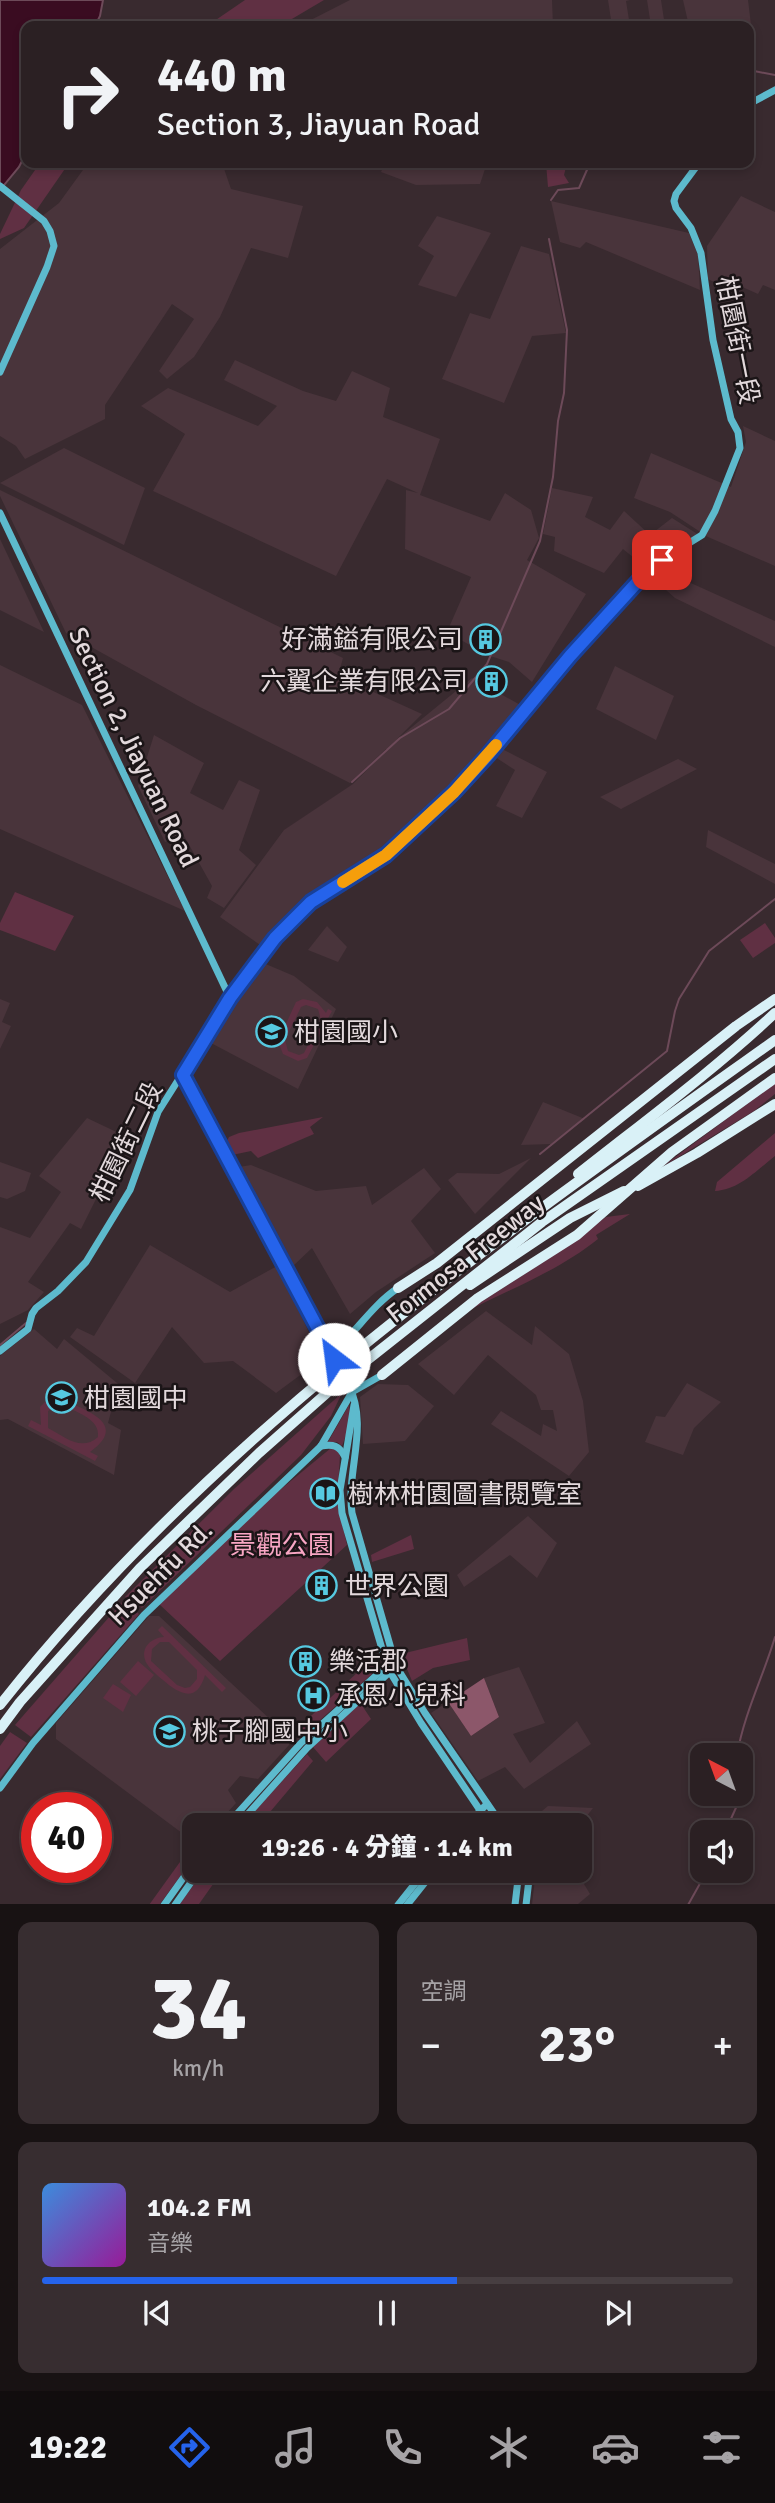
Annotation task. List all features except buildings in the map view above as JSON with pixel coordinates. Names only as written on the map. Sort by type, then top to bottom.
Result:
[{"type":"highway","points":[[398,1288],[437,1263],[736,1026],[775,999]]},
{"type":"highway","points":[[445,1280],[687,1090],[775,1013]]},
{"type":"highway","name":"Formosa Freeway","points":[[0,1705],[151,1534],[298,1399],[445,1280],[775,1040]]},
{"type":"highway","name":"Formosa Freeway","points":[[0,1728],[140,1568],[258,1453],[337,1384],[542,1223],[775,1059]]},
{"type":"highway","points":[[382,1375],[478,1298],[577,1235],[672,1152],[775,1078]]},
{"type":"highway","points":[[404,1332],[570,1219],[602,1200],[645,1183],[775,1104]]},
{"type":"street","points":[[754,101],[775,90]]},
{"type":"street","name":"柑園街一段","points":[[230,998],[275,938],[306,906],[386,855],[454,792],[547,682],[652,566],[702,535],[715,511],[740,448],[713,340],[701,253],[697,240],[674,201],[676,194],[695,168]]},
{"type":"street","points":[[0,186],[44,221],[54,246],[0,372]]},
{"type":"street","name":"Section 2, Jiayuan Road","points":[[0,513],[230,998]]},
{"type":"street","name":"柑園街二段","points":[[0,1351],[28,1329],[36,1308],[58,1291],[86,1262],[130,1191],[158,1112],[230,998]]},
{"type":"street","points":[[183,1075],[332,1356],[380,1300],[398,1288]]},
{"type":"street","points":[[382,1375],[351,1389],[359,1421],[349,1496],[352,1513],[391,1666],[493,1813]]},
{"type":"street","name":"Hsuehfu Rd.","points":[[0,1788],[33,1743],[153,1605],[321,1446],[351,1389]]},
{"type":"street","points":[[355,1401],[340,1490],[342,1513],[391,1666],[481,1813]]},
{"type":"street","points":[[321,1446],[338,1447],[345,1457]]},
{"type":"street","points":[[238,1813],[301,1743],[391,1666]]},
{"type":"street","points":[[249,1813],[307,1748],[391,1666]]},
{"type":"street","points":[[483,1813],[489,1807]]},
{"type":"street","points":[[165,1904],[182,1880]]},
{"type":"street","points":[[176,1904],[191,1883]]},
{"type":"street","points":[[399,1904],[415,1883]]},
{"type":"street","points":[[408,1904],[424,1883]]},
{"type":"street","points":[[515,1904],[518,1883]]},
{"type":"street","points":[[526,1904],[529,1883]]},
{"type":"shaded area","points":[[0,0],[103,0],[98,21],[21,21],[21,163],[0,190]]},
{"type":"shaded area","points":[[350,0],[552,0],[553,21],[309,21]]},
{"type":"shaded area","points":[[608,0],[630,0],[626,1],[629,21],[611,21]]},
{"type":"shaded area","points":[[647,0],[661,0],[664,21],[650,21]]},
{"type":"shaded area","points":[[683,0],[748,0],[751,21],[688,21]]},
{"type":"shaded area","points":[[84,168],[224,168],[231,189],[303,206],[288,258],[251,248],[220,317],[194,357],[167,379],[159,371],[194,319],[172,304],[105,405],[105,419],[25,459],[16,446],[0,436],[0,249],[59,203]]},
{"type":"shaded area","points":[[383,168],[485,168],[480,184],[416,185],[381,172]]},
{"type":"shaded area","points":[[741,196],[775,212],[775,290],[763,285],[758,294],[729,281],[726,288],[708,279],[707,246]]},
{"type":"shaded area","points":[[551,201],[689,233],[698,255],[700,290],[586,242],[580,248],[560,242]]},
{"type":"shaded area","points":[[437,216],[491,233],[456,297],[418,285],[434,256],[418,246]]},
{"type":"shaded area","points":[[521,246],[549,254],[566,333],[532,336],[504,403],[442,379],[470,313],[490,319]]},
{"type":"shaded area","points":[[235,360],[303,391],[336,401],[352,371],[390,388],[383,417],[440,439],[420,495],[490,521],[505,493],[531,510],[539,538],[527,560],[586,594],[532,682],[509,662],[487,655],[447,632],[471,577],[405,549],[406,490],[418,493],[387,479],[336,576],[153,491],[185,434],[141,406],[168,388],[258,426],[277,406],[224,380]]},
{"type":"shaded area","points":[[743,426],[775,441],[775,566],[708,537],[670,512],[634,498],[651,453],[731,487],[746,442]]},
{"type":"shaded area","points":[[64,448],[145,488],[124,545],[0,483]]},
{"type":"shaded area","points":[[552,488],[593,497],[585,517],[610,530],[624,511],[650,535],[672,518],[699,535],[645,567],[623,549],[604,573],[554,551],[555,537],[543,534]]},
{"type":"shaded area","points":[[0,490],[343,658],[338,676],[422,714],[396,740],[472,678],[524,707],[485,756],[429,812],[389,848],[309,899],[263,947],[220,917],[284,830],[353,784],[388,749],[350,783],[196,705],[66,633],[0,496]]},
{"type":"shaded area","points":[[0,539],[44,632],[0,610]]},
{"type":"shaded area","points":[[662,570],[775,621],[775,647],[675,598],[656,581]]},
{"type":"shaded area","points":[[0,665],[82,705],[185,911],[0,829]]},
{"type":"shaded area","points":[[615,666],[674,696],[656,740],[596,709]]},
{"type":"shaded area","points":[[154,735],[204,763],[190,793],[223,810],[239,780],[260,790],[239,850],[256,865],[224,908],[207,898],[212,886],[183,834],[165,842],[138,786]]},
{"type":"shaded area","points":[[498,747],[547,772],[522,818],[496,806],[515,770],[492,755]]},
{"type":"shaded area","points":[[678,759],[697,769],[621,809],[600,797]]},
{"type":"shaded area","points":[[708,830],[775,864],[775,884],[706,847]]},
{"type":"shaded area","points":[[327,926],[347,947],[338,962],[308,950]]},
{"type":"shaded area","name":"柑園國小","points":[[261,962],[294,976],[336,1009],[298,1089],[211,1043]]},
{"type":"shaded area","points":[[0,999],[10,1003],[2,1022],[11,1026],[0,1049]]},
{"type":"shaded area","points":[[543,1102],[585,1119],[551,1144],[521,1145]]},
{"type":"shaded area","points":[[87,1118],[127,1137],[81,1229],[70,1223],[28,1282],[44,1292],[28,1310],[0,1324],[0,1227],[30,1238],[61,1192],[39,1176]]},
{"type":"shaded area","points":[[531,1158],[475,1214],[448,1180],[457,1173],[499,1174]]},
{"type":"shaded area","points":[[0,1162],[31,1173],[25,1191],[7,1199],[0,1197]]},
{"type":"shaded area","points":[[251,1165],[316,1191],[366,1186],[372,1205],[424,1168],[441,1189],[411,1221],[435,1253],[376,1292],[350,1314],[312,1248],[292,1267],[239,1167]]},
{"type":"shaded area","points":[[150,1245],[230,1292],[277,1266],[322,1359],[276,1393],[233,1361],[204,1363],[172,1327],[135,1383],[70,1337],[77,1328],[94,1336]]},
{"type":"shaded area","points":[[486,1311],[532,1345],[535,1326],[569,1354],[583,1401],[589,1452],[569,1476],[491,1424],[501,1411],[541,1436],[543,1424],[557,1431],[553,1410],[541,1410],[536,1395],[488,1355],[454,1395],[418,1364]]},
{"type":"shaded area","name":"柑園國中","points":[[34,1329],[57,1349],[64,1339],[123,1388],[123,1411],[112,1408],[108,1423],[121,1430],[114,1475],[8,1419],[0,1420],[0,1356]]},
{"type":"shaded area","points":[[687,1383],[721,1402],[694,1428],[683,1455],[645,1442],[656,1416],[665,1417]]},
{"type":"shaded area","points":[[378,1384],[408,1385],[434,1406],[405,1441],[363,1444],[360,1397]]},
{"type":"shaded area","points":[[528,1516],[557,1543],[537,1578],[510,1555],[464,1587],[457,1575]]},
{"type":"shaded area","name":"桃子腳國中小","points":[[149,1616],[159,1616],[288,1736],[289,1745],[258,1779],[240,1776],[228,1790],[236,1803],[227,1813],[182,1813],[182,1833],[56,1739],[56,1723]]},
{"type":"shaded area","points":[[519,1667],[545,1723],[513,1734],[530,1763],[577,1721],[591,1744],[524,1789],[505,1767],[478,1781],[431,1713],[448,1702],[471,1736],[499,1717],[484,1678]]},
{"type":"shaded area","points":[[484,1678],[499,1717],[471,1736],[448,1702]]},
{"type":"shaded area","points":[[548,1806],[593,1808],[589,1813],[540,1813]]},
{"type":"shaded area","points":[[535,1883],[583,1883],[590,1894],[578,1904],[532,1904]]},
{"type":"green space","points":[[245,0],[324,0],[288,21],[214,21]]},
{"type":"green space","points":[[36,168],[66,168],[24,228],[0,239],[0,234],[21,190]]},
{"type":"green space","points":[[546,168],[566,168],[564,175],[569,183],[548,187]]},
{"type":"green space","points":[[15,892],[74,916],[55,951],[0,930],[0,923]]},
{"type":"green space","points":[[765,923],[775,938],[775,943],[753,958],[740,940]]},
{"type":"green space","points":[[303,999],[317,1002],[326,1013],[328,1009],[332,1011],[307,1058],[298,1061],[283,1054],[278,1041],[296,1002]],"holes":[[[306,1005],[318,1009],[321,1020],[318,1025],[313,1023],[306,1036],[311,1039],[304,1053],[299,1055],[288,1051],[285,1040],[301,1007]]]},
{"type":"green space","points":[[775,1083],[775,1094],[754,1111],[662,1167]]},
{"type":"green space","points":[[323,1117],[310,1127],[314,1134],[258,1158],[251,1151],[232,1155],[226,1143],[229,1137],[239,1133]]},
{"type":"green space","points":[[775,1133],[775,1156],[740,1183],[715,1191],[717,1182]]},
{"type":"green space","points":[[630,1214],[596,1235],[598,1239],[566,1261],[464,1313],[548,1259],[606,1217]]},
{"type":"green space","points":[[342,1393],[331,1416],[301,1455],[142,1608],[125,1597],[234,1489]]},
{"type":"green space","points":[[58,1398],[99,1418],[106,1433],[90,1452],[98,1456],[95,1461],[28,1426],[31,1420],[41,1425],[40,1407],[45,1402]],"holes":[[[65,1406],[92,1421],[98,1431],[98,1437],[85,1443],[73,1442],[48,1428],[48,1411]]]},
{"type":"green space","points":[[349,1405],[351,1421],[342,1446],[337,1442],[328,1442]]},
{"type":"green space","name":"景觀公園","points":[[331,1448],[339,1452],[340,1456],[337,1502],[347,1545],[220,1661],[159,1604],[252,1513]]},
{"type":"green space","points":[[411,1535],[414,1549],[372,1562],[371,1555]]},
{"type":"green space","points":[[124,1600],[139,1614],[31,1737],[15,1725]]},
{"type":"green space","points":[[162,1626],[226,1688],[222,1692],[205,1675],[197,1690],[187,1694],[159,1677],[147,1664],[144,1654],[150,1642],[164,1637],[158,1630]],"holes":[[[160,1642],[169,1642],[197,1670],[197,1679],[190,1687],[177,1685],[151,1661],[152,1649]]]},
{"type":"green space","points":[[467,1638],[470,1660],[433,1668],[412,1681],[401,1654]]},
{"type":"green space","points":[[376,1655],[380,1667],[302,1736],[296,1730]]},
{"type":"green space","points":[[138,1661],[154,1675],[136,1696],[120,1682]]},
{"type":"green space","points":[[384,1681],[387,1685],[363,1707],[371,1719],[326,1762],[313,1747]]},
{"type":"green space","points":[[113,1684],[131,1695],[123,1712],[103,1698]]},
{"type":"green space","points":[[10,1732],[27,1743],[0,1779],[0,1746]]},
{"type":"green space","points":[[307,1754],[313,1761],[269,1813],[253,1813]]},
{"type":"green space","points":[[182,1859],[182,1874],[160,1904],[150,1904]]},
{"type":"green space","points":[[195,1883],[214,1883],[199,1904],[180,1904]]},
{"type":"waterway","points":[[754,71],[775,75]]},
{"type":"waterway","points":[[551,200],[558,190],[579,188],[588,168]]},
{"type":"waterway","points":[[352,782],[400,738],[449,709],[487,664],[540,541],[553,477],[558,421],[564,393],[567,330],[549,239]]},
{"type":"waterway","points":[[540,1154],[667,1051],[679,999],[709,951],[775,899]]},
{"type":"waterway","points":[[0,1345],[26,1323]]},
{"type":"waterway","points":[[739,1743],[775,1637]]},
{"type":"waterway","points":[[730,1820],[737,1806]]},
{"type":"waterway","points":[[689,1904],[700,1883]]},
{"type":"slow traffic","points":[[343,882],[386,855],[454,792],[496,745]]},
{"type":"place","name":"好滿鎰有限公司","points":[[486,639]]},
{"type":"place","name":"六翼企業有限公司","points":[[491,681]]},
{"type":"place","name":"柑園國小","points":[[271,1032]]},
{"type":"place","name":"柑園國中","points":[[61,1398]]},
{"type":"place","name":"樹林柑園圖書閱覽室","points":[[325,1494]]},
{"type":"place","name":"世界公園","points":[[322,1586]]},
{"type":"place","name":"樂活郡","points":[[306,1661]]},
{"type":"place","name":"承恩小兒科","points":[[313,1695]]},
{"type":"place","name":"桃子腳國中小","points":[[169,1731]]},
{"type":"route","points":[[334,1359],[183,1075],[230,998],[275,938],[311,902],[386,855],[454,792],[570,656],[652,566],[662,560]]}]
